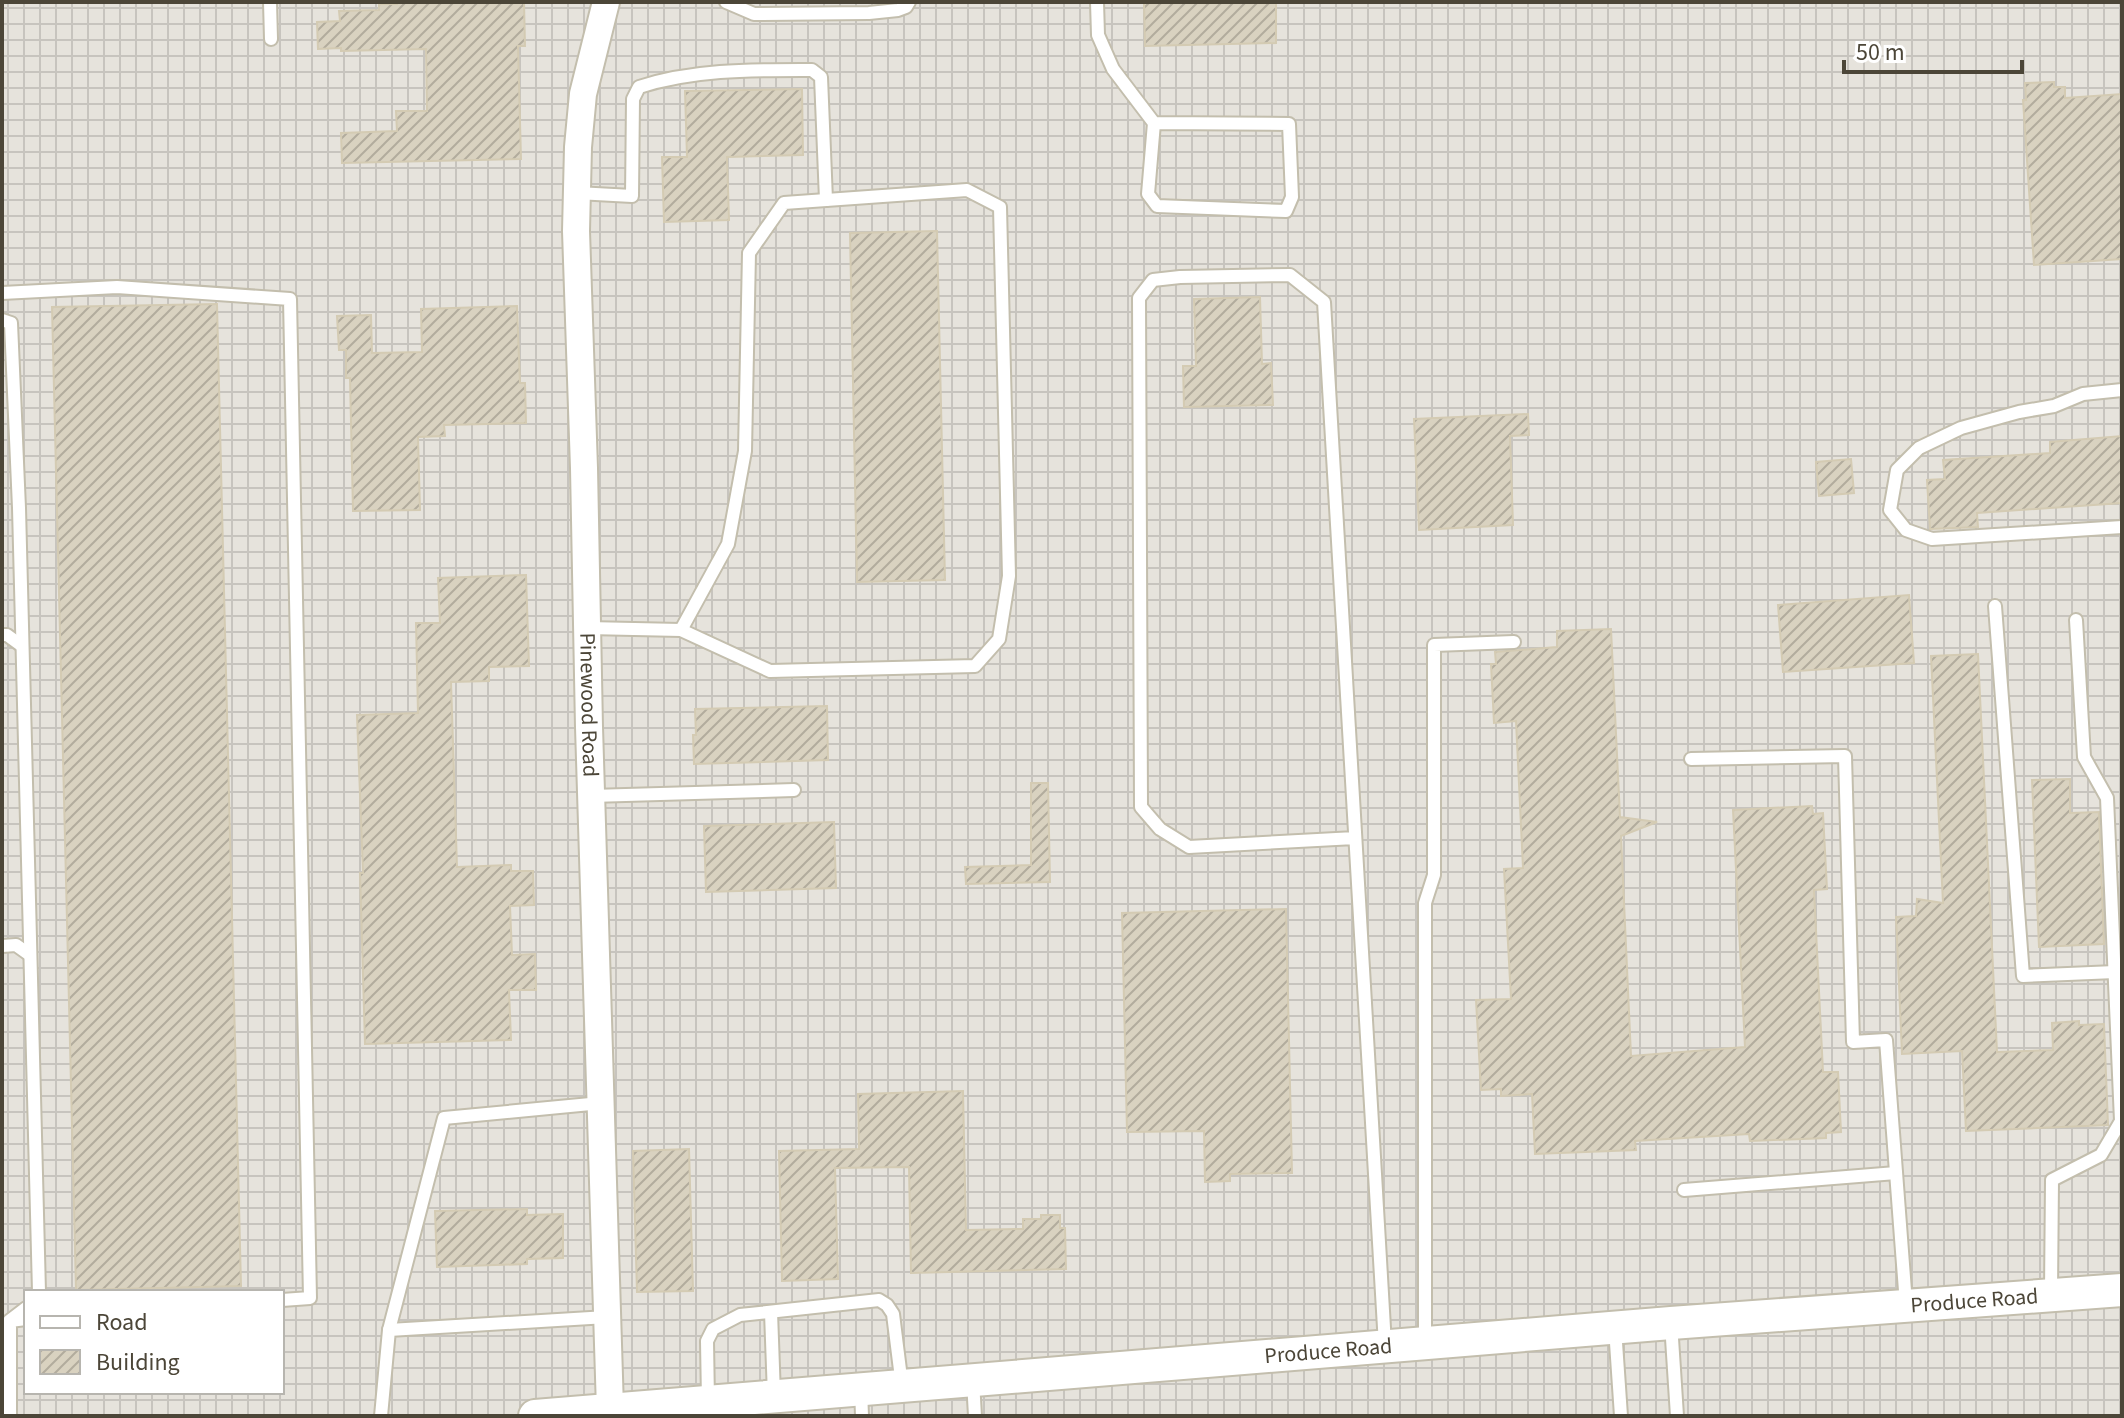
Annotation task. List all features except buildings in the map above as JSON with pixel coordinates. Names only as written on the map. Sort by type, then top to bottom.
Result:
[{"type":"street","name":"Pinewood Road","points":[[606,2],[583,94],[576,231],[610,1409]]},
{"type":"street","name":"Produce Road","points":[[535,1416],[610,1409],[646,1411],[708,1401],[774,1396],[862,1403],[902,1386],[1671,1323],[2122,1290]]},
{"type":"lane","points":[[270,2],[271,39]]},
{"type":"lane","points":[[726,2],[754,14],[869,13],[898,10],[909,2]]},
{"type":"lane","points":[[1097,2],[1098,35],[1113,69],[1154,123],[1148,194],[1157,206],[1286,211],[1289,207],[1292,197],[1289,124],[1154,123]]},
{"type":"lane","points":[[577,193],[632,196],[633,99],[639,87],[662,79],[741,70],[812,70],[821,77],[826,200]]},
{"type":"lane","points":[[587,628],[681,630],[770,671],[975,666],[999,639],[1009,576],[1000,207],[967,190],[784,203],[749,253],[745,451],[728,544],[681,630]]},
{"type":"lane","points":[[1355,838],[1189,847],[1160,829],[1141,807],[1139,298],[1153,280],[1290,275],[1324,302],[1385,1348]]},
{"type":"lane","points":[[2,293],[117,287],[290,299],[310,1298],[284,1300]]},
{"type":"lane","points":[[2,320],[11,323],[19,508],[39,1290]]},
{"type":"lane","points":[[2122,390],[2083,394],[2054,406],[1975,424],[1919,448],[1897,470],[1890,510],[1906,530],[1932,539],[2122,527]]},
{"type":"lane","points":[[1995,606],[2023,976],[2115,972]]},
{"type":"lane","points":[[2051,1295],[2052,1180],[2101,1155],[2121,1121],[2107,798],[2084,757],[2076,620]]},
{"type":"lane","points":[[2,635],[7,635],[22,646]]},
{"type":"lane","points":[[1425,1345],[1425,903],[1434,875],[1434,645],[1514,642]]},
{"type":"lane","points":[[1691,759],[1845,756],[1853,1042],[1886,1040],[1906,1307]]},
{"type":"lane","points":[[591,796],[794,790]]},
{"type":"lane","points":[[2,946],[16,945],[30,955]]},
{"type":"lane","points":[[381,1416],[389,1330],[444,1118],[601,1103]]},
{"type":"lane","points":[[1684,1190],[1896,1173]]},
{"type":"lane","points":[[708,1401],[707,1341],[713,1329],[740,1315],[879,1300],[893,1314],[902,1386]]},
{"type":"lane","points":[[10,1416],[5,1319],[24,1309]]},
{"type":"lane","points":[[771,1312],[774,1396]]},
{"type":"lane","points":[[389,1330],[607,1317]]},
{"type":"lane","points":[[1671,1323],[1677,1416]]},
{"type":"lane","points":[[1615,1328],[1621,1416]]},
{"type":"lane","points":[[973,1381],[975,1416]]},
{"type":"shaded area","points":[[2,2],[2122,2],[2122,1416],[2,1416]]}]
